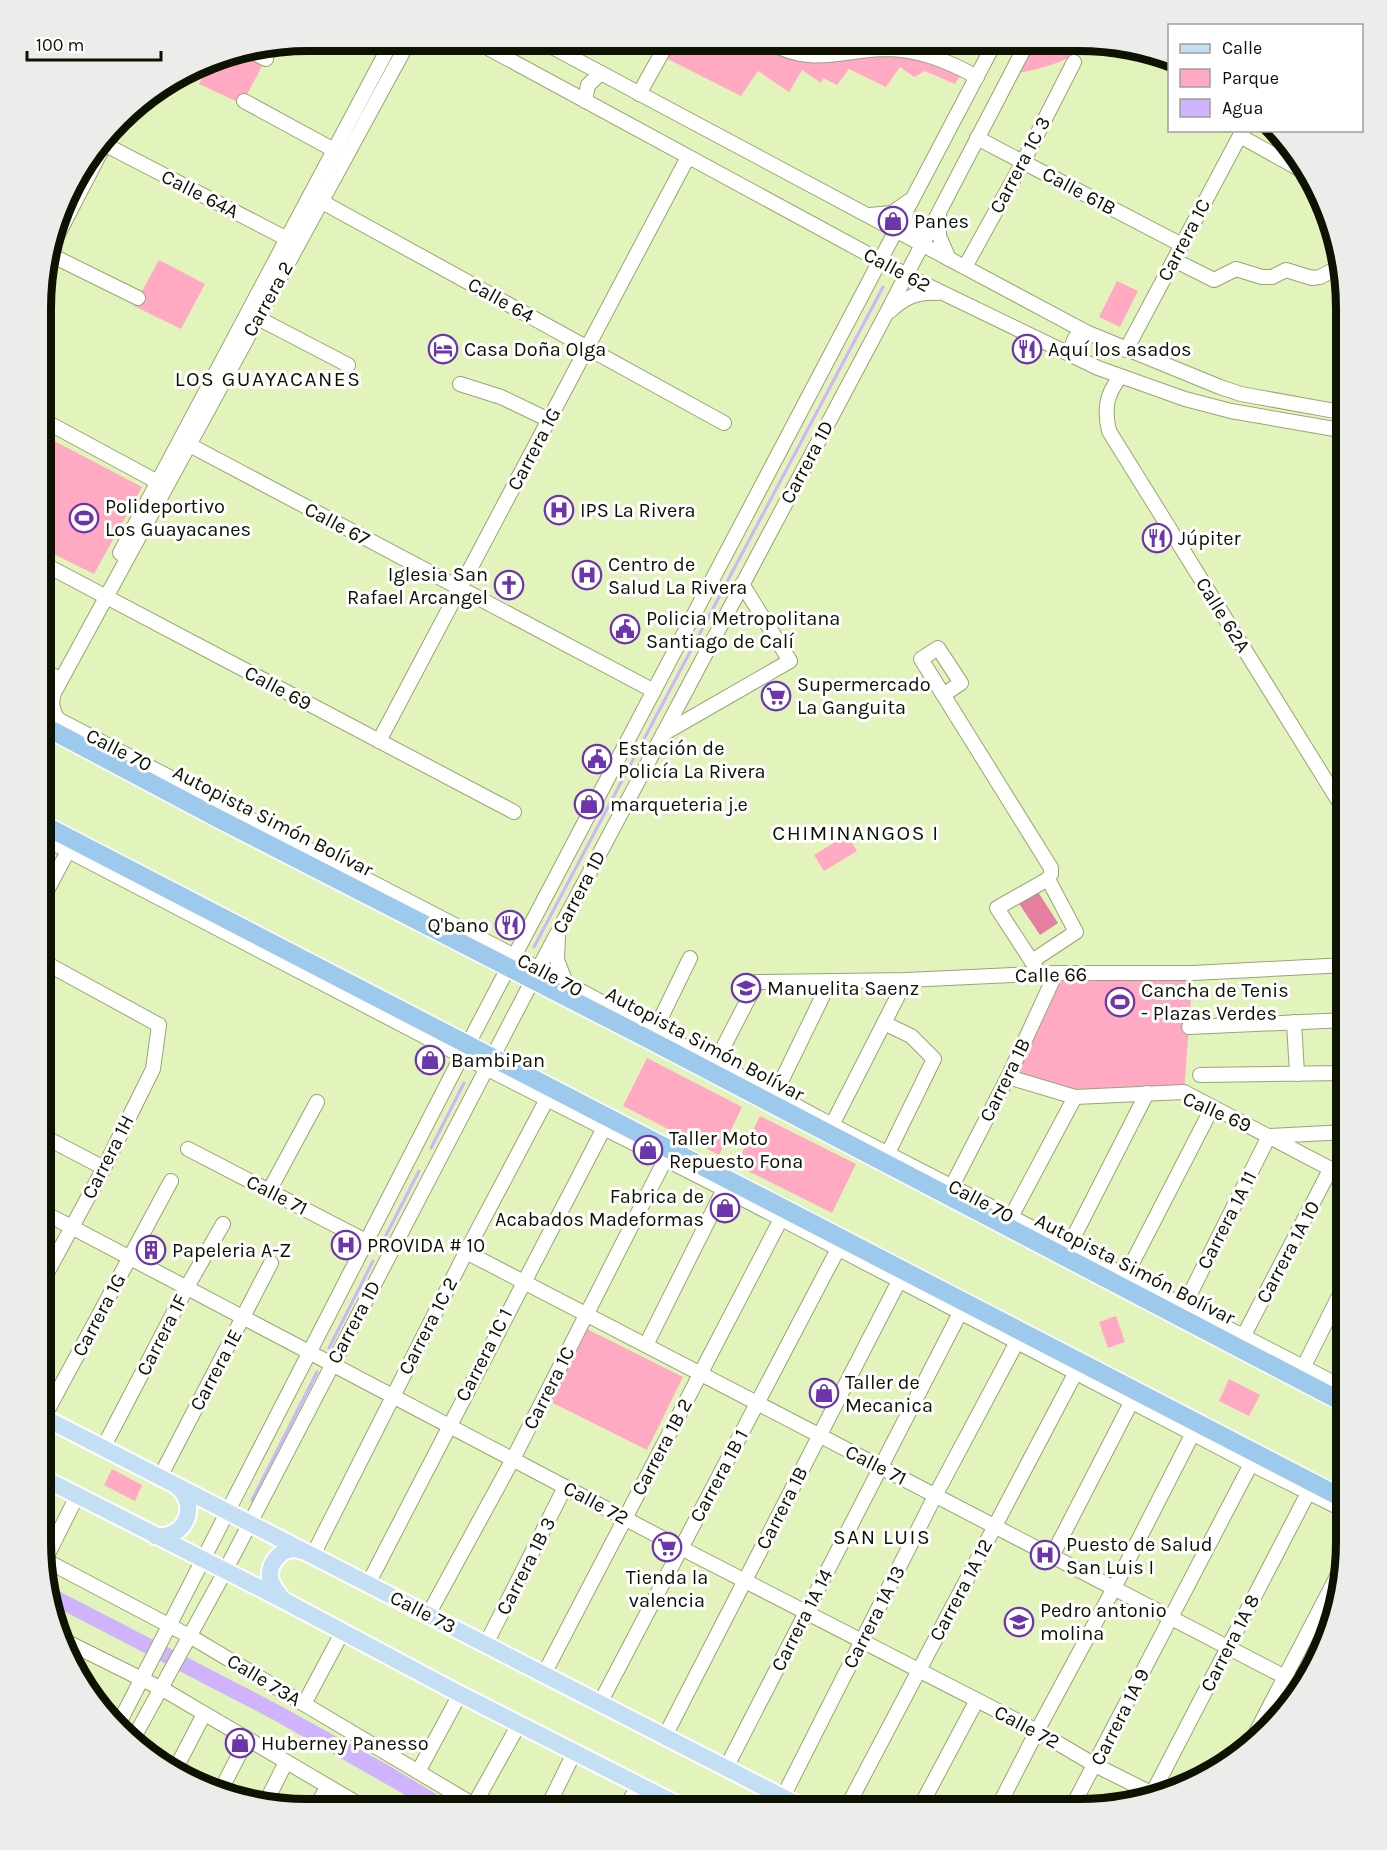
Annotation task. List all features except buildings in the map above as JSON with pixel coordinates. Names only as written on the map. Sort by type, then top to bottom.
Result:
[{"type":"highway","points":[[51,723],[116,754]]},
{"type":"highway","name":"Autopista Simón Bolívar","points":[[116,754],[130,772],[473,942],[1181,1311],[1336,1398]]},
{"type":"highway","points":[[51,832],[393,1013],[1134,1397],[1336,1495]]},
{"type":"main road","name":"Calle 73","points":[[51,1422],[787,1799]]},
{"type":"main road","points":[[51,1482],[666,1799]]},
{"type":"main road","points":[[154,1536],[172,1535],[183,1527],[187,1519],[188,1502],[178,1487]]},
{"type":"main road","points":[[283,1600],[271,1582],[270,1573],[273,1563],[287,1550],[297,1549],[309,1554]]},
{"type":"street","name":"Carrera 2","points":[[316,198],[334,150],[387,51]]},
{"type":"street","name":"Carrera 2","points":[[51,716],[54,693],[162,484],[316,198],[405,51]]},
{"type":"street","name":"Calle 62","points":[[493,51],[905,275],[1120,377],[1185,399],[1231,411],[1336,429]]},
{"type":"street","name":"Calle 62","points":[[560,51],[1088,333],[1192,377],[1241,394],[1336,411]]},
{"type":"street","points":[[639,94],[663,51]]},
{"type":"street","points":[[787,51],[808,56],[835,56],[871,51]]},
{"type":"street","points":[[907,51],[940,59],[977,77]]},
{"type":"street","name":"Carrera 1D","points":[[121,1718],[465,1050],[990,51]]},
{"type":"street","name":"Carrera 1D","points":[[136,1733],[250,1523],[1023,51]]},
{"type":"street","points":[[259,56],[266,59]]},
{"type":"street","name":"Carrera 1C 3","points":[[965,267],[1023,162],[1074,62]]},
{"type":"street","points":[[585,101],[588,85],[601,73]]},
{"type":"street","points":[[244,101],[334,150]]},
{"type":"street","points":[[1241,133],[1292,164]]},
{"type":"street","name":"Carrera 1C","points":[[1126,350],[1241,133]]},
{"type":"street","name":"Calle 61B","points":[[977,138],[1182,245]]},
{"type":"street","name":"Calle 64A","points":[[112,143],[293,242]]},
{"type":"street","name":"Carrera 1G","points":[[379,741],[688,157]]},
{"type":"street","points":[[75,201],[89,173]]},
{"type":"street","name":"Calle 64","points":[[316,198],[724,423]]},
{"type":"street","points":[[868,215],[892,213],[909,205]]},
{"type":"street","points":[[909,205],[906,223],[910,227],[921,231],[931,225]]},
{"type":"street","points":[[939,209],[939,236],[943,249],[950,259]]},
{"type":"street","points":[[857,249],[866,265],[868,284]]},
{"type":"street","points":[[56,258],[138,298]]},
{"type":"street","points":[[1174,260],[1214,280],[1236,269],[1262,277],[1272,277],[1286,270],[1312,279],[1333,270]]},
{"type":"street","points":[[885,316],[901,301],[913,295],[940,293]]},
{"type":"street","points":[[253,315],[348,365]]},
{"type":"street","points":[[1076,357],[1072,352],[1075,338],[1088,333]]},
{"type":"street","name":"Calle 62A","points":[[1120,377],[1109,395],[1105,414],[1109,431],[1336,797]]},
{"type":"street","points":[[1185,399],[1193,390],[1192,377]]},
{"type":"street","points":[[460,384],[501,397],[549,420]]},
{"type":"street","points":[[51,424],[162,484]]},
{"type":"street","name":"Calle 67","points":[[185,443],[654,691]]},
{"type":"street","name":"Calle 69","points":[[51,568],[514,812]]},
{"type":"street","points":[[663,734],[790,661],[742,585]]},
{"type":"street","name":"Carrera 2","points":[[51,683],[103,595]]},
{"type":"street","points":[[944,695],[1051,868],[1048,879],[997,908],[1040,974]]},
{"type":"street","points":[[678,705],[687,720]]},
{"type":"street","name":"Calle 70","points":[[116,754],[473,942]]},
{"type":"street","points":[[51,834],[68,850],[393,1013]]},
{"type":"street","points":[[51,883],[68,850]]},
{"type":"street","points":[[1032,962],[1076,932],[1048,879]]},
{"type":"street","points":[[561,927],[557,938],[557,960],[566,983]]},
{"type":"street","points":[[655,1030],[690,958]]},
{"type":"street","name":"Carrera 1H","points":[[51,966],[159,1025],[153,1069],[104,1168],[51,1265]]},
{"type":"street","name":"Calle 66","points":[[712,1067],[757,982],[906,980],[1056,973],[1193,973],[1336,966]]},
{"type":"street","name":"Carrera 1B","points":[[952,1186],[1008,1077],[1056,973]]},
{"type":"street","name":"Calle 70","points":[[536,975],[566,983],[655,1030],[712,1067],[775,1094],[1126,1275],[1181,1311],[1244,1335],[1336,1384]]},
{"type":"street","points":[[832,1125],[906,980]]},
{"type":"street","points":[[775,1094],[830,981]]},
{"type":"street","points":[[1189,1027],[1336,1021]]},
{"type":"street","points":[[884,1023],[911,1036],[934,1059],[888,1153]]},
{"type":"street","points":[[1294,1023],[1297,1074]]},
{"type":"street","points":[[490,1063],[547,1099],[604,1128],[668,1154],[724,1189],[838,1250],[1076,1372],[1134,1397],[1193,1433],[1336,1506]]},
{"type":"street","points":[[1200,1075],[1336,1073]]},
{"type":"street","name":"Calle 69","points":[[1008,1077],[1075,1097],[1184,1092],[1269,1136],[1292,1141],[1336,1171]]},
{"type":"street","points":[[1069,1246],[1147,1093]]},
{"type":"street","points":[[1011,1217],[1075,1097]]},
{"type":"street","name":"Carrera 1C 2","points":[[309,1554],[547,1099]]},
{"type":"street","points":[[269,1191],[317,1102]]},
{"type":"street","points":[[1126,1275],[1212,1108]]},
{"type":"street","name":"Carrera 1C 1","points":[[368,1584],[448,1425],[604,1128]]},
{"type":"street","points":[[1292,1141],[1336,1134]]},
{"type":"street","name":"Carrera 1A 11","points":[[1181,1311],[1269,1136]]},
{"type":"street","points":[[51,1140],[104,1168]]},
{"type":"street","name":"Calle 71","points":[[188,1149],[366,1241]]},
{"type":"street","name":"Carrera 1C","points":[[428,1614],[513,1459],[668,1154]]},
{"type":"street","name":"Carrera 1A 10","points":[[1244,1335],[1331,1168]]},
{"type":"street","name":"Carrera 1G","points":[[51,1401],[171,1181]]},
{"type":"street","points":[[646,1345],[724,1189]]},
{"type":"street","name":"Calle 72","points":[[51,1216],[744,1581],[1037,1731],[1095,1765],[1147,1790]]},
{"type":"street","name":"Carrera 1B 2","points":[[544,1674],[781,1219]]},
{"type":"street","name":"Carrera 1F","points":[[103,1448],[187,1287],[223,1224]]},
{"type":"street","name":"Carrera 1B 1","points":[[600,1703],[838,1250]]},
{"type":"street","name":"Calle 71","points":[[466,1252],[1295,1681]]},
{"type":"street","name":"Carrera 1E","points":[[160,1477],[271,1263]]},
{"type":"street","name":"Carrera 1B","points":[[665,1736],[899,1281]]},
{"type":"street","points":[[1304,1366],[1336,1302]]},
{"type":"street","name":"Carrera 1A 14","points":[[726,1768],[960,1313]]},
{"type":"street","name":"Carrera 1A 13","points":[[783,1797],[935,1496],[1017,1342]]},
{"type":"street","name":"Carrera 1A 12","points":[[851,1799],[1076,1372]]},
{"type":"street","points":[[1052,1556],[1134,1397]]},
{"type":"street","points":[[1002,1799],[1193,1433]]},
{"type":"street","name":"Carrera 1A 9","points":[[1076,1799],[1251,1464]]},
{"type":"street","name":"Carrera 1B 3","points":[[486,1644],[565,1487]]},
{"type":"street","name":"Carrera 1A 8","points":[[1154,1787],[1308,1493]]},
{"type":"street","points":[[51,1547],[77,1496]]},
{"type":"street","name":"Calle 73A","points":[[52,1564],[189,1636],[464,1799]]},
{"type":"street","points":[[1260,1725],[1332,1586]]},
{"type":"street","points":[[304,1704],[343,1631]]},
{"type":"street","points":[[73,1645],[142,1680],[164,1682],[204,1714],[350,1799]]},
{"type":"street","points":[[418,1772],[460,1694]]},
{"type":"street","points":[[131,1699],[144,1701],[150,1708]]},
{"type":"street","points":[[924,1799],[977,1700]]},
{"type":"street","points":[[178,1764],[204,1714]]},
{"type":"street","points":[[480,1799],[519,1724]]},
{"type":"street","points":[[224,1785],[247,1739]]},
{"type":"street","points":[[551,1799],[574,1753]]},
{"type":"street","points":[[269,1796],[286,1762]]},
{"type":"street","points":[[631,1799],[638,1785]]},
{"type":"street","points":[[321,1799],[328,1786]]},
{"type":"green space","points":[[665,51],[892,51],[963,71],[955,84],[925,71],[914,77],[900,67],[886,87],[849,69],[837,85],[823,78],[821,83],[802,70],[789,92],[758,71],[741,96],[662,56]]},
{"type":"green space","points":[[1029,51],[1083,51],[1039,69],[1017,73]]},
{"type":"green space","points":[[248,58],[262,66],[242,104],[199,84],[205,73],[241,60]]},
{"type":"green space","points":[[159,260],[205,284],[181,329],[134,306]]},
{"type":"green space","points":[[1117,281],[1138,291],[1120,327],[1099,317]]},
{"type":"green space","name":"Polideportivo Los Guayacanes","points":[[51,439],[142,487],[94,574],[51,552]]},
{"type":"green space","points":[[847,835],[857,851],[824,871],[814,855]]},
{"type":"green space","points":[[1056,973],[1193,973],[1184,1092],[1075,1097],[1008,1077]]},
{"type":"green space","points":[[647,1058],[742,1107],[719,1155],[623,1106]]},
{"type":"green space","points":[[760,1116],[856,1164],[832,1213],[736,1165]]},
{"type":"green space","points":[[1116,1316],[1125,1342],[1108,1348],[1099,1322]]},
{"type":"green space","points":[[583,1327],[683,1377],[647,1450],[547,1400]]},
{"type":"green space","points":[[1229,1379],[1260,1395],[1249,1416],[1219,1401]]},
{"type":"green space","points":[[112,1469],[142,1485],[135,1501],[104,1485]]},
{"type":"shaded area","points":[[1036,889],[1058,923],[1040,935],[1018,902]]},
{"type":"water","points":[[55,1589],[279,1705],[444,1799],[412,1799],[272,1719],[60,1609]]},
{"type":"waterway","points":[[534,947],[883,287]]},
{"type":"waterway","points":[[431,1148],[464,1083]]},
{"type":"waterway","points":[[379,1249],[419,1171]]},
{"type":"waterway","points":[[329,1348],[373,1261]]},
{"type":"waterway","points":[[252,1500],[317,1372]]},
{"type":"place","name":"Panes","points":[[893,221]]},
{"type":"place","name":"Casa Doña Olga","points":[[443,349]]},
{"type":"place","name":"Aquí los asados","points":[[1027,349]]},
{"type":"place","name":"IPS La Rivera","points":[[559,510]]},
{"type":"place","name":"Polideportivo Los Guayacanes","points":[[84,518]]},
{"type":"place","name":"Júpiter","points":[[1157,538]]},
{"type":"place","name":"Centro de Salud La Rivera","points":[[587,575]]},
{"type":"place","name":"Iglesia San Rafael Arcangel","points":[[509,585]]},
{"type":"place","name":"Policia Metropolitana Santiago de Calí","points":[[625,629]]},
{"type":"place","name":"Supermercado La Ganguita","points":[[776,696]]},
{"type":"place","name":"Estación de Policía La Rivera","points":[[597,759]]},
{"type":"place","name":"marqueteria j.e","points":[[589,804]]},
{"type":"place","name":"Q'bano","points":[[510,925]]},
{"type":"place","name":"Manuelita Saenz","points":[[746,988]]},
{"type":"place","name":"Cancha de Tenis - Plazas Verdes","points":[[1120,1002]]},
{"type":"place","name":"BambiPan","points":[[430,1060]]},
{"type":"place","name":"Taller Moto Repuesto Fona","points":[[648,1150]]},
{"type":"place","name":"Fabrica de Acabados Madeformas","points":[[725,1208]]},
{"type":"place","name":"PROVIDA # 10","points":[[346,1245]]},
{"type":"place","name":"Papeleria A-Z","points":[[151,1250]]},
{"type":"place","name":"Taller de Mecanica","points":[[824,1393]]},
{"type":"place","name":"Tienda la valencia","points":[[667,1547]]},
{"type":"place","name":"Puesto de Salud San Luis I","points":[[1045,1555]]},
{"type":"place","name":"Pedro antonio molina","points":[[1019,1622]]},
{"type":"place","name":"Huberney Panesso","points":[[240,1743]]},
{"type":"district","name":"LOS GUAYACANES","points":[[268,379]]},
{"type":"district","name":"CHIMINANGOS I","points":[[856,833]]},
{"type":"district","name":"SAN LUIS","points":[[882,1537]]}]
